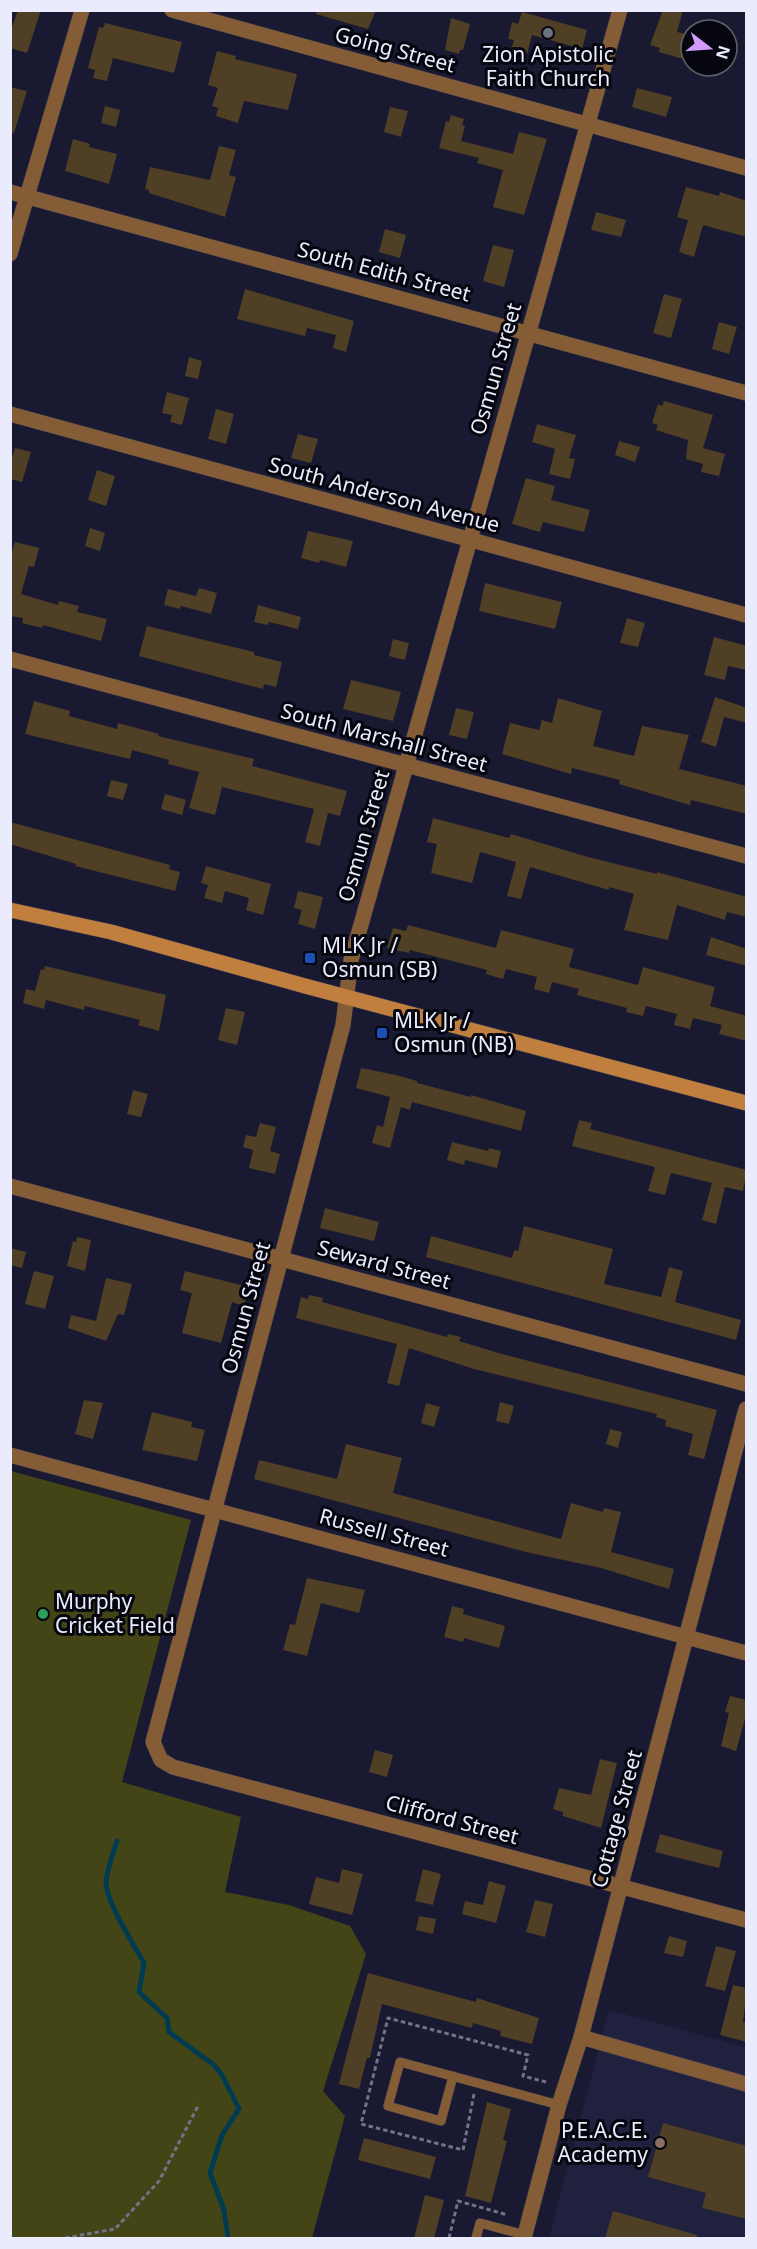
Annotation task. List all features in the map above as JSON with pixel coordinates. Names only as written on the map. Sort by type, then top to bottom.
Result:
[{"type":"main road","points":[[10,910],[111,932],[346,997],[747,1102]]},
{"type":"street","points":[[10,254],[82,10]]},
{"type":"street","name":"Going Street","points":[[172,10],[747,168]]},
{"type":"street","name":"Osmun Street","points":[[154,1749],[155,1733],[343,1025],[351,960],[620,10]]},
{"type":"street","name":"South Edith Street","points":[[10,192],[747,393]]},
{"type":"street","name":"South Anderson Avenue","points":[[10,414],[747,615]]},
{"type":"street","name":"South Marshall Street","points":[[10,659],[747,856]]},
{"type":"street","name":"Seward Street","points":[[10,1186],[747,1384]]},
{"type":"street","name":"Cottage Street","points":[[525,2237],[560,2105],[581,2037],[747,1409]]},
{"type":"street","name":"Russell Street","points":[[10,1455],[747,1653]]},
{"type":"street","name":"Clifford Street","points":[[154,1749],[161,1760],[173,1767],[747,1920]]},
{"type":"street","points":[[581,2037],[747,2084]]},
{"type":"lane","points":[[453,2076],[441,2121],[388,2106],[400,2062],[453,2076],[560,2105]]},
{"type":"lane","points":[[476,2238],[480,2223],[525,2237]]},
{"type":"path","points":[[65,2238],[115,2229],[159,2181],[199,2104]]},
{"type":"shaded area","points":[[11,1471],[191,1520],[122,1782],[241,1817],[225,1892],[289,1905],[350,1926],[366,1954],[323,2091],[345,2116],[312,2238],[11,2238]]},
{"type":"shaded area","name":"P.E.A.C.E. Academy","points":[[609,2010],[746,2047],[746,2238],[549,2238]]},
{"type":"building","points":[[18,10],[41,10],[27,53],[10,48],[10,33]]},
{"type":"building","points":[[317,10],[376,10],[368,29],[316,14]]},
{"type":"building","points":[[663,10],[683,10],[677,32],[679,32],[679,58],[659,52],[660,48],[650,45]]},
{"type":"building","name":"Zion Apistolic Faith Church","points":[[522,12],[587,30],[582,49],[532,35],[527,54],[511,50],[514,40],[508,39],[512,22],[518,24]]},
{"type":"building","points":[[451,18],[470,24],[463,50],[460,50],[459,54],[445,50]]},
{"type":"building","points":[[105,23],[182,42],[174,73],[113,58],[107,81],[93,78],[95,70],[88,68],[99,27],[103,28]]},
{"type":"building","points":[[217,51],[236,56],[235,59],[297,74],[288,110],[244,101],[238,123],[216,116],[218,108],[212,106],[218,88],[208,85]]},
{"type":"building","points":[[10,87],[27,91],[14,133],[10,132]]},
{"type":"building","points":[[637,88],[672,97],[666,117],[632,107]]},
{"type":"building","points":[[105,106],[120,110],[116,127],[101,123]]},
{"type":"building","points":[[390,107],[408,111],[401,137],[384,132]]},
{"type":"building","points":[[451,115],[464,119],[462,125],[465,126],[461,141],[513,154],[519,132],[547,139],[524,215],[493,207],[503,170],[477,163],[479,158],[439,148],[446,121],[449,122]]},
{"type":"building","points":[[73,139],[90,144],[89,147],[117,154],[109,184],[65,171]]},
{"type":"building","points":[[219,146],[236,150],[229,175],[236,177],[225,217],[149,193],[149,190],[145,189],[150,167],[210,180]]},
{"type":"building","points":[[686,187],[719,196],[720,192],[747,201],[747,237],[703,225],[694,257],[679,252],[688,220],[677,217]]},
{"type":"building","points":[[596,212],[626,220],[621,237],[591,230]]},
{"type":"building","points":[[385,229],[406,235],[400,258],[379,252]]},
{"type":"building","points":[[493,245],[514,250],[504,287],[483,281]]},
{"type":"building","points":[[245,289],[354,321],[346,352],[333,348],[336,335],[307,328],[305,336],[237,319]]},
{"type":"building","points":[[664,294],[682,299],[671,338],[653,333]]},
{"type":"building","points":[[719,322],[737,327],[729,354],[712,349]]},
{"type":"building","points":[[189,357],[202,361],[198,379],[185,376]]},
{"type":"building","points":[[167,392],[189,398],[182,425],[170,422],[172,415],[162,413]]},
{"type":"building","points":[[664,401],[713,415],[703,448],[725,454],[719,476],[701,472],[703,464],[686,459],[688,440],[656,430],[658,425],[652,423],[658,404],[662,406]]},
{"type":"building","points":[[216,409],[234,414],[226,444],[208,439]]},
{"type":"building","points":[[537,424],[576,435],[569,458],[575,459],[570,479],[549,474],[555,449],[532,442]]},
{"type":"building","points":[[298,434],[318,439],[311,463],[291,458]]},
{"type":"building","points":[[619,441],[640,447],[635,462],[615,455]]},
{"type":"building","points":[[15,448],[31,452],[22,482],[10,479],[10,463]]},
{"type":"building","points":[[97,470],[115,476],[106,506],[88,500]]},
{"type":"building","points":[[526,478],[555,486],[551,500],[590,510],[584,532],[543,522],[540,532],[512,524]]},
{"type":"building","points":[[90,528],[105,533],[100,551],[85,546]]},
{"type":"building","points":[[308,531],[353,541],[346,567],[301,558]]},
{"type":"building","points":[[15,542],[39,548],[34,567],[29,566],[21,594],[58,605],[59,601],[79,606],[77,612],[107,619],[101,641],[43,625],[42,628],[22,623],[23,618],[10,616],[10,558]]},
{"type":"building","points":[[485,583],[562,602],[555,629],[479,611]]},
{"type":"building","points":[[199,588],[217,593],[211,614],[181,606],[180,609],[164,605],[168,589],[196,596]]},
{"type":"building","points":[[258,605],[301,617],[298,629],[269,622],[268,625],[254,622]]},
{"type":"building","points":[[627,618],[645,623],[638,647],[620,643]]},
{"type":"building","points":[[147,626],[254,652],[254,655],[282,662],[276,687],[264,684],[263,689],[139,656]]},
{"type":"building","points":[[714,637],[747,646],[747,670],[728,666],[725,680],[704,675]]},
{"type":"building","points":[[393,639],[409,643],[405,660],[389,656]]},
{"type":"building","points":[[351,680],[401,692],[393,721],[343,709]]},
{"type":"building","points":[[715,697],[747,708],[747,723],[724,717],[716,747],[701,742]]},
{"type":"building","points":[[558,698],[602,711],[593,746],[634,756],[642,726],[689,735],[679,769],[747,786],[747,814],[691,800],[690,805],[619,784],[620,780],[572,768],[571,774],[502,754],[510,723],[539,730],[542,720],[552,723]]},
{"type":"building","points":[[34,701],[70,711],[69,716],[117,729],[118,723],[159,734],[158,736],[254,759],[252,766],[347,791],[340,816],[328,813],[320,846],[305,842],[314,809],[222,787],[215,815],[189,808],[199,772],[168,764],[169,760],[132,750],[130,759],[25,734]]},
{"type":"building","points":[[456,708],[474,712],[467,739],[449,735]]},
{"type":"building","points":[[111,780],[128,784],[123,800],[107,796]]},
{"type":"building","points":[[165,794],[186,800],[182,815],[161,809]]},
{"type":"building","points":[[433,818],[509,838],[511,834],[588,857],[657,874],[657,872],[747,897],[747,917],[727,912],[725,920],[677,905],[668,940],[624,930],[634,894],[609,887],[609,890],[530,867],[521,899],[507,896],[516,862],[480,852],[472,883],[431,873],[437,844],[427,842]]},
{"type":"building","points":[[10,822],[170,865],[169,869],[180,872],[175,891],[75,866],[76,864],[10,844]]},
{"type":"building","points":[[206,866],[271,884],[263,915],[246,910],[249,898],[225,891],[222,903],[204,898],[208,885],[201,883]]},
{"type":"building","points":[[298,891],[323,897],[315,929],[298,924],[302,910],[294,908]]},
{"type":"building","points":[[408,925],[496,948],[501,930],[574,949],[569,967],[638,985],[643,967],[715,987],[710,1006],[747,1016],[747,1041],[719,1034],[722,1025],[693,1018],[690,1029],[674,1025],[677,1014],[646,1006],[643,1016],[626,1012],[627,1008],[577,995],[579,989],[552,982],[549,993],[534,989],[537,977],[506,969],[503,979],[486,974],[487,970],[410,950],[409,953],[387,948],[393,928],[406,931]]},
{"type":"building","points":[[711,937],[747,949],[747,966],[706,955]]},
{"type":"building","points":[[45,966],[166,995],[159,1031],[138,1025],[140,1020],[85,1006],[84,1010],[46,1000],[44,1009],[23,1003],[26,989],[35,991],[41,969],[44,970]]},
{"type":"building","points":[[226,1008],[245,1012],[237,1045],[218,1040]]},
{"type":"building","points":[[361,1068],[396,1075],[417,1081],[417,1083],[471,1097],[471,1095],[526,1111],[521,1131],[412,1102],[410,1110],[401,1107],[390,1148],[372,1143],[377,1125],[383,1127],[390,1097],[356,1088]]},
{"type":"building","points":[[133,1090],[148,1094],[141,1117],[127,1114]]},
{"type":"building","points":[[579,1120],[592,1123],[590,1129],[747,1170],[743,1191],[725,1187],[716,1224],[702,1220],[712,1183],[671,1173],[665,1195],[648,1191],[655,1167],[572,1146]]},
{"type":"building","points":[[260,1123],[276,1127],[270,1151],[280,1154],[275,1174],[249,1168],[253,1150],[243,1147],[246,1135],[256,1137]]},
{"type":"building","points":[[452,1142],[488,1151],[489,1148],[501,1151],[497,1168],[465,1160],[464,1165],[447,1160]]},
{"type":"building","points":[[325,1208],[379,1222],[374,1241],[320,1228]]},
{"type":"building","points":[[524,1226],[613,1249],[604,1284],[661,1297],[669,1267],[683,1271],[675,1302],[741,1320],[736,1340],[426,1257],[431,1236],[512,1258],[514,1250],[518,1251]]},
{"type":"building","points":[[77,1237],[91,1240],[85,1271],[67,1266],[73,1241],[76,1242]]},
{"type":"building","points":[[10,1248],[26,1252],[22,1268],[10,1265]]},
{"type":"building","points":[[34,1271],[54,1276],[45,1309],[25,1304]]},
{"type":"building","points":[[185,1271],[249,1287],[244,1306],[232,1302],[221,1343],[182,1333],[192,1293],[180,1290]]},
{"type":"building","points":[[106,1278],[132,1284],[124,1315],[118,1314],[106,1341],[68,1328],[71,1315],[96,1321]]},
{"type":"building","points":[[309,1295],[323,1298],[322,1302],[447,1337],[448,1334],[461,1337],[459,1341],[502,1354],[717,1410],[704,1459],[688,1455],[693,1434],[665,1426],[666,1420],[656,1417],[657,1414],[474,1369],[409,1348],[399,1386],[387,1383],[397,1344],[296,1318],[301,1297],[308,1299]]},
{"type":"building","points":[[84,1400],[103,1403],[93,1439],[75,1434]]},
{"type":"building","points":[[500,1402],[514,1406],[509,1424],[496,1421]]},
{"type":"building","points":[[426,1403],[440,1407],[434,1427],[421,1423]]},
{"type":"building","points":[[152,1412],[192,1422],[191,1427],[205,1430],[197,1461],[142,1450]]},
{"type":"building","points":[[610,1429],[622,1432],[618,1448],[606,1444]]},
{"type":"building","points":[[346,1444],[402,1458],[393,1493],[561,1539],[571,1503],[603,1512],[604,1508],[621,1512],[611,1552],[674,1569],[669,1589],[601,1568],[526,1552],[254,1479],[259,1460],[337,1479]]},
{"type":"building","points":[[307,1578],[365,1590],[359,1613],[321,1603],[307,1656],[283,1650],[290,1624],[295,1625]]},
{"type":"building","points":[[452,1606],[464,1609],[463,1614],[505,1626],[499,1648],[464,1638],[463,1642],[444,1637]]},
{"type":"building","points":[[730,1696],[747,1700],[747,1712],[736,1751],[721,1746],[729,1713],[725,1712]]},
{"type":"building","points":[[375,1750],[393,1755],[387,1777],[369,1772]]},
{"type":"building","points":[[600,1759],[617,1763],[601,1828],[563,1816],[563,1812],[553,1809],[559,1788],[591,1795]]},
{"type":"building","points":[[660,1834],[723,1851],[719,1868],[655,1852]]},
{"type":"building","points":[[342,1869],[363,1874],[352,1915],[309,1904],[316,1877],[339,1883]]},
{"type":"building","points":[[423,1869],[441,1874],[433,1905],[415,1901]]},
{"type":"building","points":[[489,1881],[506,1886],[496,1923],[462,1914],[465,1901],[483,1905]]},
{"type":"building","points":[[535,1900],[553,1904],[545,1937],[526,1932]]},
{"type":"building","points":[[419,1916],[436,1919],[433,1934],[416,1930]]},
{"type":"building","points":[[669,1936],[687,1941],[683,1957],[664,1953]]},
{"type":"building","points":[[716,1946],[736,1951],[725,1991],[705,1986]]},
{"type":"building","points":[[368,1973],[476,2002],[477,1998],[539,2018],[532,2044],[500,2036],[501,2031],[473,2023],[472,2028],[382,2004],[370,2058],[367,2058],[359,2089],[339,2084]]},
{"type":"building","points":[[733,1985],[747,1988],[743,2022],[747,2023],[747,2042],[720,2035]]},
{"type":"building","points":[[487,2102],[511,2109],[503,2140],[507,2141],[491,2203],[465,2196]]},
{"type":"building","points":[[663,2123],[747,2146],[747,2219],[702,2208],[706,2193],[648,2177]]},
{"type":"building","points":[[364,2138],[436,2157],[430,2179],[358,2160]]},
{"type":"building","points":[[425,2195],[444,2200],[434,2238],[414,2238]]},
{"type":"building","points":[[613,2211],[697,2235],[696,2238],[605,2238]]},
{"type":"waterway","points":[[117,1841],[108,1872],[107,1890],[121,1923],[144,1963],[139,1992],[167,2018],[169,2032],[214,2065],[222,2075],[239,2109],[222,2135],[210,2173],[224,2210],[228,2238]]},
{"type":"place","name":"Zion Apistolic Faith Church","points":[[548,33]]},
{"type":"place","name":"MLK Jr / Osmun (SB)","points":[[310,958]]},
{"type":"place","name":"MLK Jr / Osmun (NB)","points":[[382,1033]]},
{"type":"place","name":"Murphy Cricket Field","points":[[43,1614]]},
{"type":"place","name":"P.E.A.C.E. Academy","points":[[660,2143]]}]
